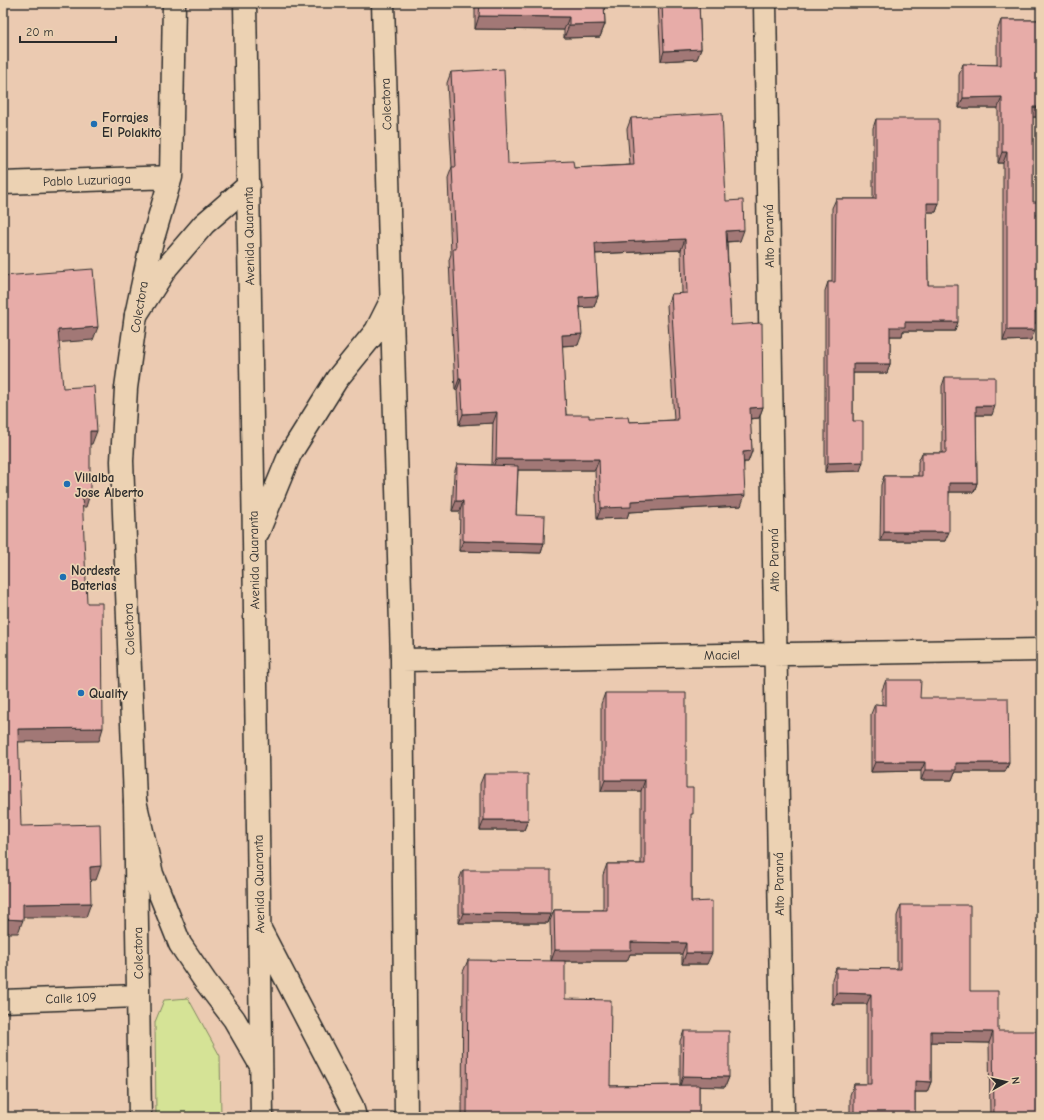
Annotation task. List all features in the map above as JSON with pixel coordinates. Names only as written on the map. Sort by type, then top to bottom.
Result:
[{"type":"main road","name":"Colectora","points":[[140,1117],[135,801],[122,462],[126,388],[136,315],[151,245],[171,177],[174,3]]},
{"type":"main road","name":"Avenida Quaranta","points":[[245,3],[249,185],[262,1117]]},
{"type":"main road","name":"Colectora","points":[[383,3],[402,660],[406,1117]]},
{"type":"main road","name":"Alto Paraná","points":[[765,3],[783,1117]]},
{"type":"main road","name":"Pablo Luzuriaga","points":[[3,183],[171,177]]},
{"type":"main road","points":[[136,315],[167,267],[204,224],[249,185]]},
{"type":"main road","points":[[254,540],[290,454],[337,379],[376,332],[392,299]]},
{"type":"main road","name":"Maciel","points":[[402,660],[1041,650]]},
{"type":"main road","points":[[135,801],[152,874],[180,944],[205,981],[234,1019],[261,1066]]},
{"type":"main road","points":[[259,927],[352,1106],[355,1117]]},
{"type":"main road","name":"Calle 109","points":[[3,1001],[138,996]]},
{"type":"green space","points":[[188,998],[220,1056],[221,1117],[156,1117],[155,1022],[164,1000]]},
{"type":"building","points":[[480,3],[604,3],[605,24],[569,25],[569,17],[479,16]]},
{"type":"building","points":[[662,3],[699,3],[701,49],[664,51]]},
{"type":"building","points":[[1001,20],[1041,20],[1041,107],[1033,107],[1033,202],[1037,202],[1037,240],[1041,240],[1041,312],[1035,312],[1035,330],[1007,330],[1007,152],[1002,152],[1002,97],[963,98],[963,64],[1001,65]]},
{"type":"building","points":[[504,69],[508,164],[573,161],[574,168],[634,165],[631,118],[722,113],[726,201],[743,200],[744,230],[726,231],[731,325],[762,323],[763,407],[750,408],[752,451],[743,452],[745,495],[631,501],[631,507],[601,508],[599,459],[496,459],[497,412],[463,414],[461,379],[459,379],[453,249],[456,249],[452,167],[456,167],[451,72]],"holes":[[[685,239],[687,293],[671,294],[678,420],[629,422],[628,417],[589,418],[589,415],[566,415],[562,335],[582,334],[579,297],[598,296],[595,243]]]},
{"type":"building","points":[[876,119],[939,119],[939,203],[927,203],[928,285],[958,285],[958,322],[905,322],[905,327],[890,327],[890,364],[853,364],[853,421],[863,421],[863,462],[828,463],[828,282],[835,282],[836,199],[876,199]]},
{"type":"building","points":[[93,269],[98,327],[58,330],[63,388],[94,386],[97,431],[90,431],[90,494],[82,494],[87,603],[102,603],[103,728],[18,729],[21,826],[100,824],[101,866],[90,867],[91,903],[23,904],[23,920],[3,919],[3,276]]},
{"type":"building","points":[[945,377],[995,377],[995,406],[976,406],[977,483],[949,483],[949,532],[884,532],[884,476],[922,476],[922,453],[946,453]]},
{"type":"building","points":[[457,464],[518,466],[516,515],[545,516],[544,543],[463,541],[463,501],[456,501]]},
{"type":"building","points":[[886,680],[921,680],[920,698],[1008,698],[1009,763],[956,763],[956,770],[925,770],[925,762],[875,762],[875,704],[886,705]]},
{"type":"building","points":[[605,693],[686,693],[686,788],[693,788],[693,814],[691,814],[691,902],[712,901],[712,953],[686,953],[686,943],[631,942],[631,950],[555,950],[554,910],[607,910],[607,864],[645,864],[645,780],[605,780]]},
{"type":"building","points":[[484,774],[528,774],[528,820],[484,820]]},
{"type":"building","points":[[463,870],[551,870],[551,914],[463,913]]},
{"type":"building","points":[[901,905],[970,905],[970,991],[998,991],[998,1031],[1041,1031],[1041,1117],[994,1117],[993,1032],[931,1031],[931,1082],[915,1081],[915,1117],[854,1117],[854,1084],[871,1084],[871,994],[836,993],[836,968],[901,969]]},
{"type":"building","points":[[468,960],[565,961],[565,999],[611,1000],[610,1086],[699,1085],[699,1117],[467,1117]]},
{"type":"building","points":[[684,1031],[729,1031],[729,1077],[683,1076]]},
{"type":"place","name":"Forrajes El Polakito","points":[[94,124]]},
{"type":"place","name":"Villalba Jose Alberto","points":[[67,484]]},
{"type":"place","name":"Nordeste Baterias","points":[[63,577]]},
{"type":"place","name":"Quality","points":[[81,693]]}]
